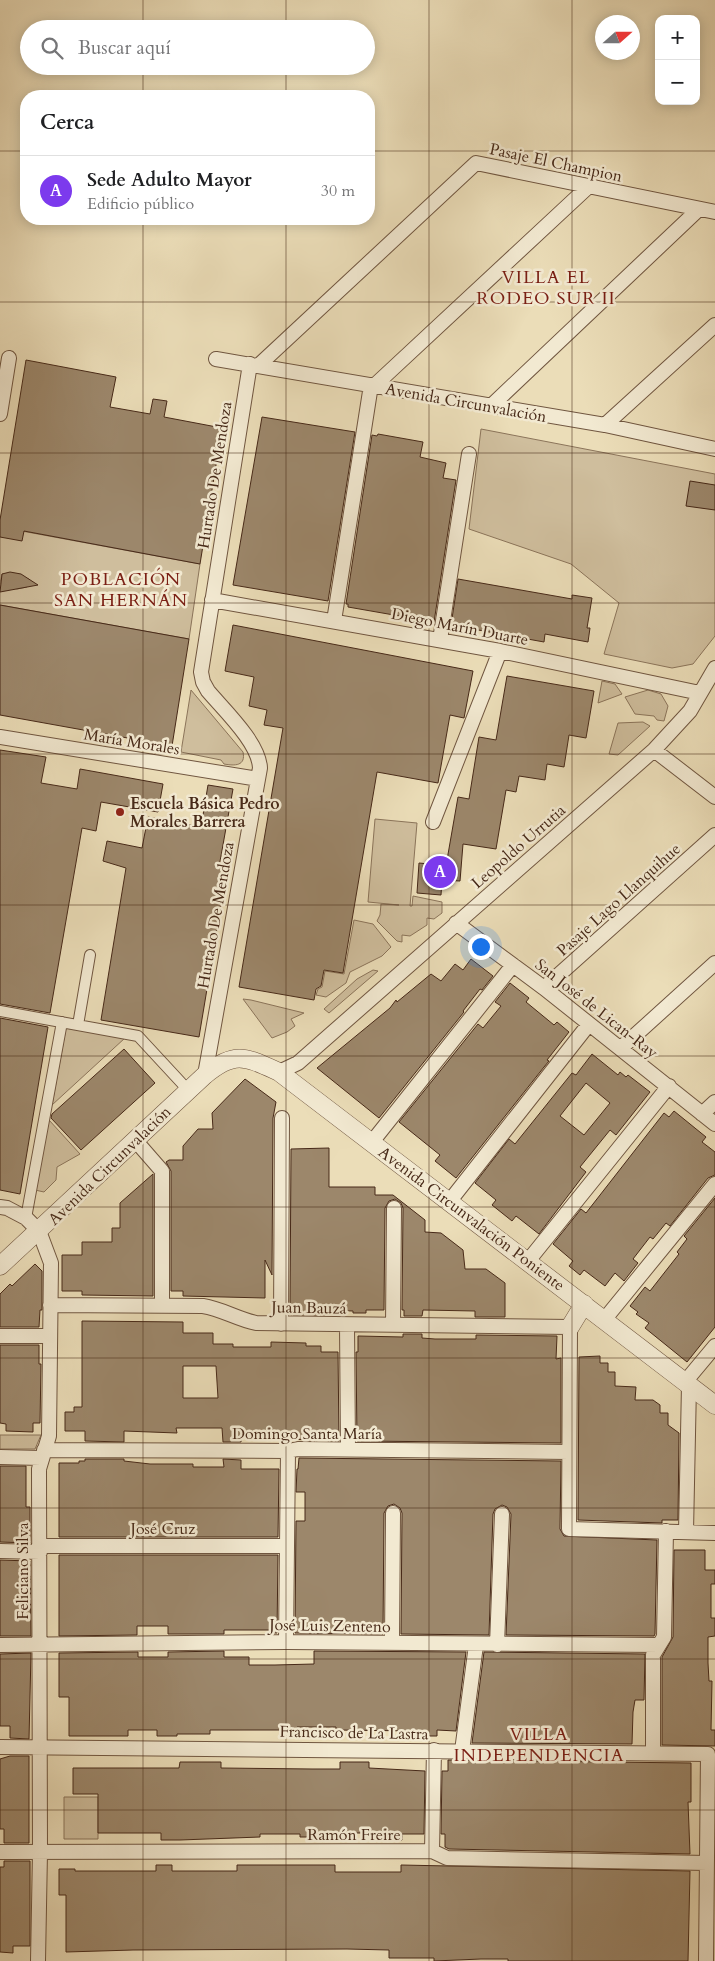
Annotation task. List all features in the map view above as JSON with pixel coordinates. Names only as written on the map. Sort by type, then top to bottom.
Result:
[{"type":"street","name":"Pasaje El Champion","points":[[254,365],[476,163],[715,212]]},
{"type":"street","points":[[334,621],[373,386],[589,186]]},
{"type":"street","points":[[491,406],[699,209]]},
{"type":"street","points":[[605,425],[715,325]]},
{"type":"street","points":[[0,414],[9,358]]},
{"type":"street","name":"Avenida Circunvalación","points":[[216,359],[605,425],[715,449]]},
{"type":"street","name":"Hurtado De Mendoza","points":[[205,1075],[258,779],[260,758],[254,746],[202,682],[201,672],[254,365]]},
{"type":"street","points":[[440,640],[469,454]]},
{"type":"street","name":"Diego Marín Duarte","points":[[212,600],[500,651],[700,693]]},
{"type":"street","points":[[433,822],[500,651]]},
{"type":"street","name":"Leopoldo Urrutia","points":[[280,1072],[298,1063],[654,750],[683,720],[714,671]]},
{"type":"street","name":"María Morales","points":[[0,737],[258,779]]},
{"type":"street","points":[[654,750],[715,797]]},
{"type":"street","name":"Pasaje Lago Llanquihue","points":[[544,988],[715,835]]},
{"type":"street","name":"San José de Lican-Ray","points":[[456,923],[544,988],[715,1124]]},
{"type":"street","points":[[78,1025],[90,955]]},
{"type":"street","points":[[620,1048],[715,963]]},
{"type":"street","points":[[372,1142],[513,965]]},
{"type":"street","points":[[0,1011],[138,1036],[188,1090]]},
{"type":"street","points":[[26,1218],[62,1022]]},
{"type":"street","points":[[449,1202],[589,1024]]},
{"type":"street","name":"Avenida Circunvalación Poniente","points":[[218,1064],[232,1059],[243,1058],[256,1061],[280,1072],[715,1405]]},
{"type":"street","name":"Avenida Circunvalación","points":[[0,1266],[40,1231],[188,1090],[218,1064]]},
{"type":"street","points":[[528,1261],[669,1086]]},
{"type":"street","points":[[702,1114],[715,1102]]},
{"type":"street","points":[[281,1324],[282,1118]]},
{"type":"street","points":[[135,1140],[162,1171],[162,1306]]},
{"type":"street","points":[[604,1320],[715,1184]]},
{"type":"street","name":"Feliciano Silva","points":[[0,1207],[8,1208],[26,1218],[40,1231],[51,1263],[49,1436],[39,1469],[40,1852],[38,1961]]},
{"type":"street","points":[[393,1325],[394,1208]]},
{"type":"street","points":[[584,1304],[570,1327],[569,1529],[715,1532]]},
{"type":"street","name":"Juan Bauzá","points":[[50,1306],[216,1308],[256,1323],[570,1327]]},
{"type":"street","points":[[347,1324],[348,1449]]},
{"type":"street","points":[[0,1336],[50,1336]]},
{"type":"street","points":[[686,1532],[687,1383],[715,1346]]},
{"type":"street","name":"Domingo Santa María","points":[[0,1457],[42,1454],[288,1451],[298,1449],[569,1452]]},
{"type":"street","points":[[286,1642],[288,1451]]},
{"type":"street","points":[[392,1643],[393,1513]]},
{"type":"street","points":[[497,1645],[502,1514]]},
{"type":"street","points":[[653,1753],[653,1655],[664,1637],[666,1531]]},
{"type":"street","name":"José Cruz","points":[[0,1552],[40,1549],[287,1546]]},
{"type":"street","name":"José Luis Zenteno","points":[[0,1645],[286,1642],[659,1645]]},
{"type":"street","points":[[462,1751],[476,1645]]},
{"type":"street","name":"Francisco de La Lastra","points":[[0,1747],[708,1754],[709,1866]]},
{"type":"street","points":[[432,1851],[434,1750]]},
{"type":"street","name":"Ramón Freire","points":[[0,1852],[432,1851],[447,1858],[709,1866]]},
{"type":"street","points":[[706,1961],[709,1866]]},
{"type":"shaded area","points":[[481,429],[715,474],[715,636],[693,664],[672,668],[604,654],[619,603],[571,564],[469,529]]},
{"type":"shaded area","points":[[0,527],[200,564],[189,639],[0,605]],"holes":[[[2,574],[29,579],[27,587],[17,589],[0,583]]]},
{"type":"shaded area","points":[[602,681],[615,684],[622,694],[598,703]]},
{"type":"shaded area","points":[[191,690],[243,752],[243,760],[239,764],[224,764],[221,760],[181,752]]},
{"type":"shaded area","points":[[648,690],[661,694],[668,706],[664,721],[657,720],[654,716],[635,714],[625,697]]},
{"type":"shaded area","points":[[643,722],[650,726],[618,755],[609,754],[618,723]]},
{"type":"shaded area","points":[[375,819],[417,823],[410,906],[412,906],[413,896],[442,902],[442,913],[434,919],[427,918],[427,925],[410,936],[402,935],[402,942],[397,941],[377,921],[380,915],[381,904],[399,905],[368,902]]},
{"type":"shaded area","points":[[354,920],[373,924],[391,947],[382,956],[350,972],[346,983],[326,997],[316,995],[318,989],[322,987],[325,971],[344,974]]},
{"type":"shaded area","points":[[373,970],[378,971],[329,1013],[324,1009],[357,979]]},
{"type":"shaded area","points":[[243,999],[304,1013],[291,1019],[295,1026],[287,1032],[272,1038]]},
{"type":"shaded area","points":[[66,1028],[125,1038],[52,1105]]},
{"type":"shaded area","points":[[49,1120],[80,1154],[57,1167],[56,1180],[44,1192],[35,1190]]},
{"type":"shaded area","points":[[0,1435],[41,1435],[35,1449],[0,1449]]},
{"type":"shaded area","points":[[64,1797],[98,1797],[98,1839],[64,1839]]},
{"type":"building","points":[[26,360],[116,377],[110,407],[150,414],[153,399],[167,401],[164,417],[222,428],[200,564],[24,531],[22,541],[0,537],[0,520]]},
{"type":"building","points":[[262,417],[355,432],[328,601],[233,585]]},
{"type":"building","points":[[378,434],[423,442],[420,457],[446,463],[443,478],[456,480],[434,622],[348,607],[348,604],[346,604],[372,435],[377,436]]},
{"type":"building","points":[[690,481],[715,485],[715,510],[686,506]]},
{"type":"building","points":[[10,572],[21,574],[38,585],[0,592],[2,574]]},
{"type":"building","points":[[458,579],[572,599],[572,595],[592,598],[587,628],[590,628],[588,642],[545,634],[544,642],[451,625]]},
{"type":"building","points":[[0,605],[189,639],[172,746],[0,715]]},
{"type":"building","points":[[233,625],[473,671],[464,718],[450,715],[438,783],[377,772],[343,973],[324,970],[321,986],[316,989],[314,1000],[239,987],[283,728],[264,725],[267,710],[249,706],[254,677],[225,671]]},
{"type":"building","points":[[507,676],[594,691],[586,738],[569,735],[564,767],[547,764],[545,780],[519,776],[516,792],[506,790],[496,849],[463,844],[460,881],[442,880],[441,895],[417,893],[419,863],[439,865],[439,860],[447,860],[458,797],[469,799],[479,737],[496,740]]},
{"type":"building","points":[[0,750],[46,757],[41,783],[77,789],[80,769],[163,784],[158,812],[101,802],[96,831],[82,828],[50,1013],[0,1004]]},
{"type":"building","points":[[208,785],[233,789],[219,867],[227,869],[199,1037],[101,1020],[126,868],[103,861],[107,841],[142,848],[148,817],[201,827]]},
{"type":"building","points":[[471,959],[493,976],[482,990],[480,989],[464,1012],[379,1118],[317,1068],[390,1008],[396,1000],[397,1002],[431,974],[441,981],[455,964],[463,970]]},
{"type":"building","points":[[510,983],[529,998],[526,1002],[554,1025],[557,1022],[569,1032],[547,1060],[549,1061],[456,1178],[435,1161],[440,1155],[399,1122],[478,1024],[483,1028],[501,1006],[495,1002]]},
{"type":"building","points":[[0,1018],[48,1027],[20,1194],[0,1190]]},
{"type":"building","points":[[124,1049],[155,1083],[81,1150],[51,1118],[52,1114]]},
{"type":"building","points":[[592,1054],[618,1075],[620,1072],[626,1077],[628,1075],[650,1092],[616,1135],[610,1130],[580,1167],[586,1172],[539,1234],[516,1216],[512,1221],[492,1205],[496,1200],[475,1183],[509,1139],[515,1144],[572,1073],[576,1075]],"holes":[[[586,1083],[610,1103],[584,1135],[560,1116]]]},
{"type":"building","points":[[245,1079],[276,1102],[273,1118],[272,1275],[265,1260],[265,1298],[183,1296],[183,1291],[171,1291],[171,1171],[166,1162],[169,1160],[183,1160],[183,1146],[198,1129],[213,1129],[212,1113]]},
{"type":"building","points":[[674,1111],[706,1137],[702,1142],[715,1152],[715,1175],[708,1178],[670,1226],[666,1223],[653,1239],[650,1237],[633,1259],[638,1263],[624,1281],[615,1273],[605,1286],[584,1270],[580,1275],[569,1266],[573,1261],[553,1244],[581,1209],[586,1213],[664,1113],[669,1117]]},
{"type":"building","points":[[329,1148],[329,1187],[375,1187],[375,1195],[393,1195],[425,1220],[425,1232],[441,1233],[463,1250],[465,1269],[486,1269],[505,1283],[505,1317],[475,1317],[475,1311],[423,1310],[422,1316],[404,1316],[404,1310],[402,1310],[403,1208],[401,1203],[395,1199],[389,1201],[385,1208],[384,1310],[366,1310],[366,1313],[353,1313],[353,1311],[325,1310],[325,1315],[293,1315],[290,1308],[291,1149]]},
{"type":"building","points":[[153,1174],[153,1296],[82,1295],[82,1291],[62,1291],[62,1255],[82,1255],[82,1242],[112,1242],[112,1228],[120,1228],[120,1203]]},
{"type":"building","points":[[715,1198],[715,1327],[687,1362],[645,1328],[649,1323],[636,1314],[638,1312],[630,1306],[645,1287],[650,1291],[679,1254],[677,1252],[687,1239],[684,1236]]},
{"type":"building","points":[[35,1264],[42,1271],[42,1310],[40,1310],[39,1327],[0,1327],[0,1294],[10,1284],[12,1286]]},
{"type":"building","points":[[82,1321],[183,1322],[183,1333],[213,1333],[213,1344],[233,1344],[233,1347],[271,1347],[271,1342],[306,1343],[306,1346],[321,1346],[321,1352],[338,1352],[339,1441],[284,1439],[284,1435],[267,1435],[266,1431],[241,1431],[241,1442],[223,1442],[222,1428],[176,1428],[177,1433],[124,1431],[124,1442],[85,1441],[85,1431],[65,1431],[65,1412],[74,1412],[74,1407],[82,1407]],"holes":[[[183,1366],[216,1366],[218,1398],[183,1398]]]},
{"type":"building","points":[[403,1334],[422,1334],[422,1338],[435,1339],[476,1339],[476,1335],[557,1336],[556,1359],[561,1358],[561,1443],[357,1441],[356,1352],[358,1352],[358,1336],[403,1337]]},
{"type":"building","points":[[0,1345],[39,1345],[39,1364],[41,1364],[40,1423],[33,1423],[33,1432],[6,1431],[6,1424],[0,1423]]},
{"type":"building","points":[[600,1356],[600,1363],[608,1363],[608,1372],[615,1372],[615,1386],[636,1387],[635,1400],[653,1400],[660,1405],[660,1413],[668,1413],[668,1425],[679,1433],[678,1520],[662,1520],[662,1523],[578,1520],[579,1357]]},
{"type":"building","points":[[299,1458],[561,1461],[560,1529],[564,1536],[657,1540],[655,1634],[654,1636],[506,1635],[511,1514],[507,1507],[502,1505],[495,1509],[493,1514],[489,1635],[401,1634],[402,1513],[400,1508],[394,1504],[388,1506],[384,1513],[383,1634],[295,1633],[296,1521],[305,1521],[305,1492],[296,1492]]},
{"type":"building","points":[[85,1459],[124,1459],[124,1461],[150,1464],[193,1464],[193,1467],[224,1467],[223,1459],[241,1460],[241,1469],[279,1469],[278,1537],[59,1537],[59,1463],[79,1463],[79,1461],[85,1461]]},
{"type":"building","points":[[0,1466],[26,1466],[26,1507],[30,1507],[30,1543],[0,1542]]},
{"type":"building","points":[[674,1550],[705,1550],[705,1570],[715,1570],[715,1584],[711,1584],[711,1618],[715,1618],[715,1636],[708,1637],[708,1663],[709,1681],[712,1681],[711,1730],[715,1730],[715,1746],[662,1745],[662,1657],[673,1637]]},
{"type":"building","points":[[59,1555],[278,1555],[277,1633],[271,1633],[270,1630],[224,1630],[224,1634],[168,1634],[168,1626],[137,1626],[137,1635],[59,1636]]},
{"type":"building","points":[[0,1560],[30,1561],[31,1636],[0,1636]]},
{"type":"building","points":[[224,1651],[224,1657],[249,1657],[249,1665],[314,1664],[314,1651],[466,1652],[456,1731],[437,1730],[437,1736],[418,1736],[418,1731],[336,1730],[336,1727],[297,1727],[297,1737],[283,1737],[283,1730],[210,1730],[210,1734],[157,1736],[157,1730],[128,1730],[128,1736],[69,1736],[69,1697],[59,1697],[59,1653],[138,1652],[138,1657],[168,1657],[168,1652]]},
{"type":"building","points":[[484,1652],[645,1654],[644,1700],[635,1700],[632,1744],[472,1743]]},
{"type":"building","points":[[31,1653],[29,1739],[10,1738],[10,1726],[0,1726],[0,1654]]},
{"type":"building","points":[[10,1756],[29,1756],[29,1843],[4,1843],[4,1829],[0,1829],[0,1759]]},
{"type":"building","points":[[448,1760],[691,1763],[691,1802],[688,1802],[690,1854],[449,1849],[445,1847],[445,1834],[441,1834],[442,1771],[448,1771]]},
{"type":"building","points":[[180,1762],[221,1762],[221,1768],[340,1769],[340,1762],[369,1762],[369,1768],[425,1771],[424,1834],[402,1834],[402,1840],[382,1840],[382,1833],[341,1833],[341,1835],[330,1835],[330,1837],[300,1837],[300,1834],[260,1834],[260,1837],[161,1840],[161,1833],[98,1833],[98,1794],[73,1794],[73,1768],[179,1768]]},
{"type":"building","points":[[4,1861],[30,1861],[30,1946],[13,1946],[13,1953],[0,1952],[0,1867],[4,1867]]},
{"type":"building","points":[[156,1865],[172,1865],[172,1871],[237,1871],[237,1865],[335,1865],[335,1872],[401,1872],[401,1865],[690,1871],[688,1961],[508,1961],[508,1959],[481,1959],[434,1961],[434,1958],[389,1958],[389,1950],[347,1949],[66,1952],[66,1895],[59,1895],[59,1869],[75,1869],[75,1871],[156,1871]]},
{"type":"place","name":"Escuela Básica Pedro Morales Barrera","points":[[120,812]]},
{"type":"place","name":"Sede Adulto Mayor","points":[[440,872]]},
{"type":"district","name":"VILLA EL RODEO SUR II","points":[[546,287]]},
{"type":"district","name":"POBLACIÓN SAN HERNÁN","points":[[121,589]]},
{"type":"district","name":"VILLA INDEPENDENCIA","points":[[539,1744]]}]
